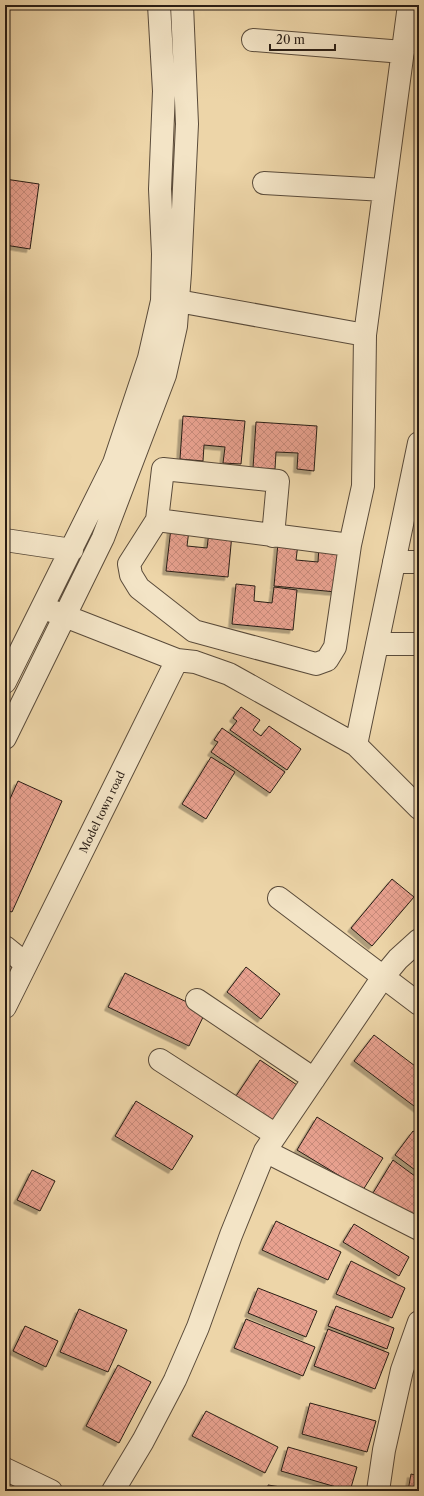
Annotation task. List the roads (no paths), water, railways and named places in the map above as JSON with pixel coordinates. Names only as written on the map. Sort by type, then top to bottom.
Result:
[{"type":"street","points":[[5,682],[114,463],[150,358],[162,301],[163,254],[160,189],[164,90],[159,5]]},
{"type":"street","points":[[5,738],[103,538],[165,375],[176,326],[178,301],[186,124],[182,5]]},
{"type":"street","points":[[273,536],[278,481],[163,470],[157,520],[129,564],[131,575],[139,588],[194,631],[316,664],[327,660],[335,647],[350,545],[363,486],[365,335],[408,5]]},
{"type":"street","points":[[253,40],[403,52]]},
{"type":"street","points":[[264,184],[384,190]]},
{"type":"street","points":[[178,301],[365,335]]},
{"type":"street","points":[[356,745],[394,562],[414,491],[419,443]]},
{"type":"street","points":[[157,520],[350,545]]},
{"type":"street","points":[[5,540],[72,550]]},
{"type":"street","points":[[394,562],[419,562]]},
{"type":"street","points":[[42,606],[65,617],[177,660],[194,662],[228,674],[356,745],[419,808]]},
{"type":"street","points":[[377,644],[419,644]]},
{"type":"street","name":"Model town road","points":[[5,1007],[177,660]]},
{"type":"street","points":[[279,898],[419,1004]]},
{"type":"street","points":[[113,1491],[143,1441],[175,1380],[198,1327],[231,1234],[270,1143],[383,977],[398,959],[419,940]]},
{"type":"street","points":[[5,947],[26,964]]},
{"type":"street","points":[[197,1000],[314,1079]]},
{"type":"street","points":[[160,1060],[270,1143],[419,1229]]},
{"type":"street","points":[[378,1491],[384,1450],[402,1370],[419,1322]]},
{"type":"street","points":[[5,1469],[51,1491]]}]
